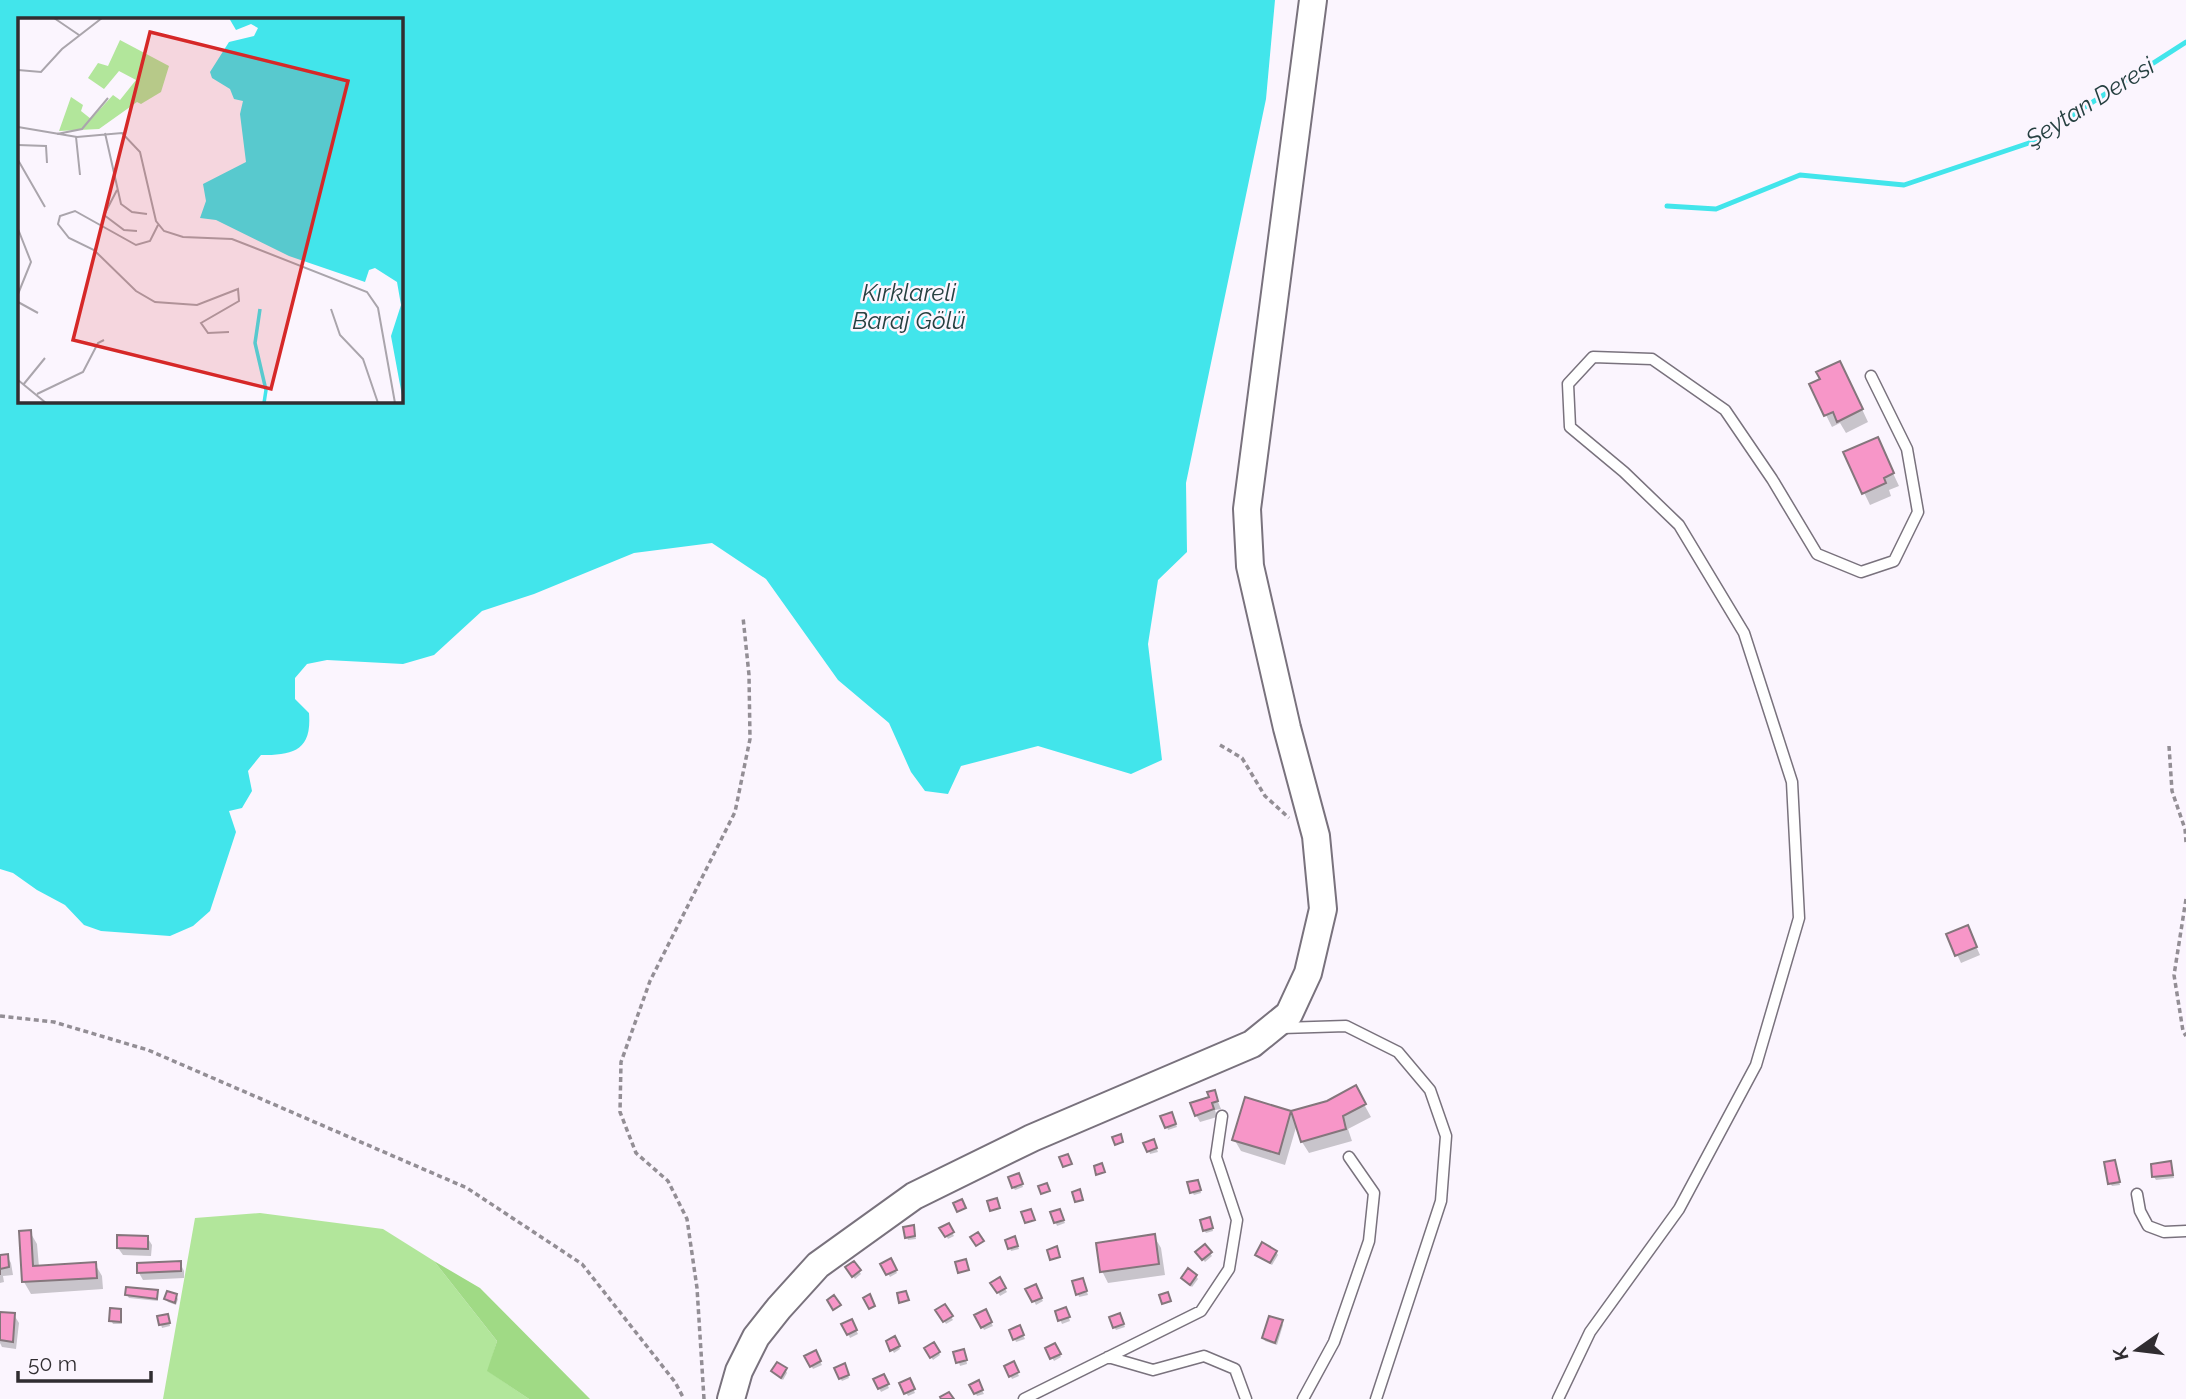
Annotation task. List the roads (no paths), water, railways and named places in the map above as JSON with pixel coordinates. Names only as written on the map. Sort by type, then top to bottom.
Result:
[{"type":"street","points":[[730,1399],[738,1371],[755,1337],[818,1265],[914,1196],[1032,1138],[1252,1044],[1289,1014],[1308,973],[1323,909],[1314,827],[1287,728],[1250,566],[1247,509],[1313,0]]},
{"type":"lane","points":[[1558,1399],[1590,1332],[1679,1209],[1756,1065],[1800,918],[1792,782],[1744,633],[1679,525],[1624,472],[1570,427],[1568,384],[1593,357],[1652,359],[1725,410],[1772,479],[1817,554],[1861,572],[1894,561],[1918,512],[1907,449],[1871,376]]},
{"type":"lane","points":[[1271,1029],[1346,1026],[1398,1052],[1430,1090],[1446,1136],[1440,1201],[1376,1399]]},
{"type":"lane","points":[[1024,1399],[1201,1311],[1229,1269],[1237,1220],[1216,1157],[1222,1116]]},
{"type":"lane","points":[[1303,1399],[1334,1342],[1369,1241],[1374,1193],[1349,1157]]},
{"type":"lane","points":[[2137,1194],[2140,1211],[2148,1226],[2164,1232],[2186,1231]]},
{"type":"lane","points":[[1108,1357],[1153,1370],[1204,1356],[1235,1369],[1246,1399]]},
{"type":"water","name":"Kırklareli Baraj Gölü","points":[[0,0],[1275,0],[1266,99],[1186,483],[1187,552],[1158,580],[1148,644],[1162,760],[1131,774],[1038,746],[961,766],[948,794],[925,791],[911,772],[889,723],[838,680],[766,579],[712,543],[634,553],[534,594],[482,611],[434,655],[403,664],[327,660],[307,664],[295,678],[295,699],[309,713],[309,726],[304,743],[291,752],[261,755],[248,771],[252,791],[242,808],[229,811],[236,832],[210,911],[193,926],[170,936],[101,931],[84,925],[65,905],[13,873],[0,869]]},
{"type":"waterway","name":"Şeytan Deresi","points":[[1667,206],[1716,209],[1800,175],[1904,185],[2029,143],[2186,42]]}]
